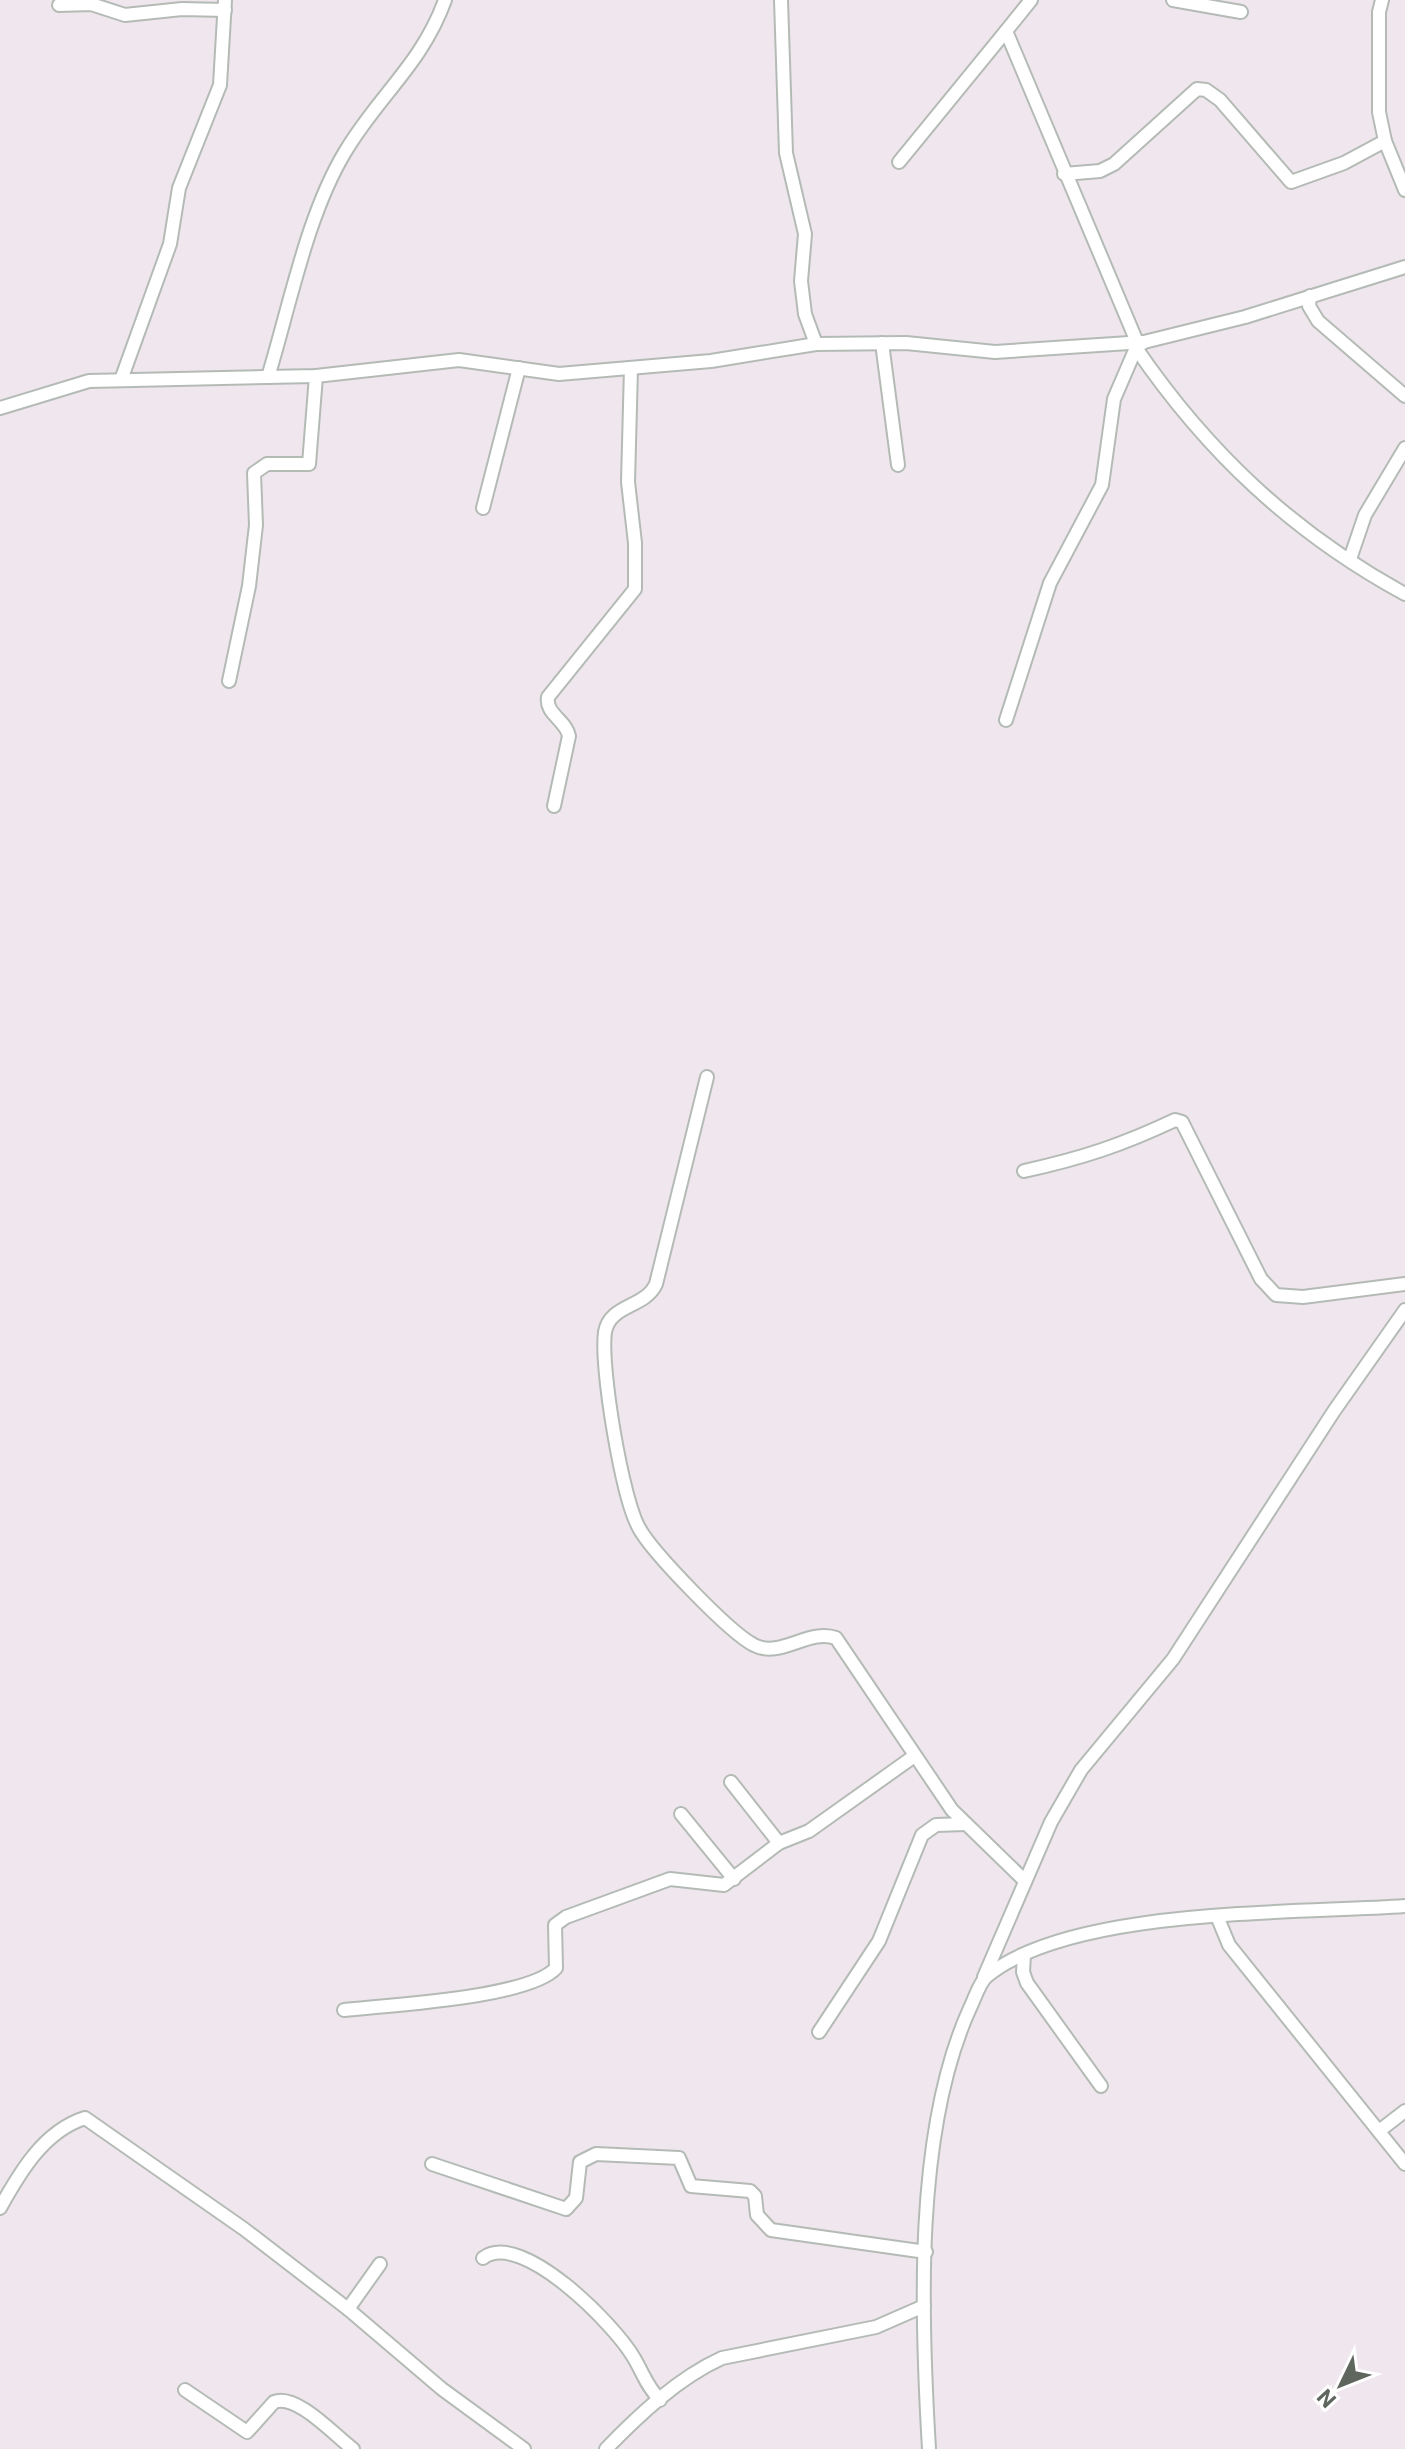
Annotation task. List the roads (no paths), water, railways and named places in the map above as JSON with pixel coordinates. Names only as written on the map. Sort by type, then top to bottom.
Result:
[{"type":"street","points":[[268,377],[329,182],[346,150],[424,49],[445,0]]},
{"type":"street","points":[[781,0],[786,153],[805,234],[801,281],[805,314],[816,344]]},
{"type":"street","points":[[899,162],[1031,0]]},
{"type":"street","points":[[1173,0],[1241,12]]},
{"type":"street","points":[[1382,0],[1378,99],[1385,141],[1405,190]]},
{"type":"street","points":[[59,5],[91,4],[125,15],[225,5],[220,85],[179,188],[170,244],[121,380]]},
{"type":"street","points":[[1006,31],[1064,174],[1139,344],[1186,418],[1254,489],[1350,559],[1405,594]]},
{"type":"street","points":[[1064,174],[1100,171],[1114,164],[1197,89],[1206,90],[1220,100],[1291,182],[1344,163],[1385,141]]},
{"type":"street","points":[[0,408],[89,381],[316,376],[459,360],[559,374],[759,355],[816,344],[882,343],[995,352],[1139,344],[1245,317],[1405,267]]},
{"type":"street","points":[[1310,296],[1309,306],[1318,321],[1405,396]]},
{"type":"street","points":[[882,343],[898,465]]},
{"type":"street","points":[[1006,720],[1050,583],[1102,485],[1114,399],[1139,344]]},
{"type":"street","points":[[483,508],[519,368]]},
{"type":"street","points":[[554,806],[569,736],[567,728],[549,709],[548,697],[635,589],[635,543],[628,482],[631,368]]},
{"type":"street","points":[[229,681],[249,586],[256,525],[254,473],[267,464],[309,464],[316,376]]},
{"type":"street","points":[[1350,559],[1365,515],[1405,448]]},
{"type":"street","points":[[707,1077],[656,1284],[642,1301],[616,1313],[605,1333],[609,1398],[640,1531],[715,1611],[755,1646],[776,1648],[814,1638],[836,1638],[913,1757],[966,1824],[1025,1881]]},
{"type":"street","points":[[1024,1171],[1072,1161],[1137,1140],[1175,1120],[1182,1122],[1261,1279],[1276,1295],[1303,1297],[1405,1284]]},
{"type":"street","points":[[929,2449],[924,2306],[926,2252],[938,2124],[949,2062],[1051,1822],[1081,1770],[1173,1659],[1334,1411],[1405,1310]]},
{"type":"street","points":[[344,2010],[485,1993],[536,1981],[556,1968],[555,1925],[566,1917],[670,1879],[719,1886],[734,1879],[779,1843],[809,1831],[913,1757]]},
{"type":"street","points":[[731,1782],[779,1843]]},
{"type":"street","points":[[681,1814],[734,1879]]},
{"type":"street","points":[[819,2032],[879,1941],[922,1835],[936,1825],[966,1824]]},
{"type":"street","points":[[984,1979],[1024,1955],[1065,1940],[1128,1927],[1217,1916],[1405,1906]]},
{"type":"street","points":[[1217,1916],[1229,1945],[1405,2164]]},
{"type":"street","points":[[1024,1955],[1023,1972],[1027,1983],[1101,2086]]},
{"type":"street","points":[[1379,2131],[1405,2111]]},
{"type":"street","points":[[0,2208],[18,2175],[48,2139],[85,2118],[244,2229],[348,2309],[442,2389],[524,2449]]},
{"type":"street","points":[[432,2164],[566,2209],[576,2198],[580,2162],[596,2154],[679,2158],[691,2186],[750,2191],[755,2196],[757,2215],[771,2230],[926,2252]]},
{"type":"street","points":[[483,2258],[492,2251],[507,2250],[552,2273],[606,2324],[634,2357],[643,2382],[660,2400]]},
{"type":"street","points":[[348,2309],[380,2264]]},
{"type":"street","points":[[606,2449],[660,2400],[703,2367],[722,2358],[876,2327],[924,2306]]},
{"type":"street","points":[[185,2390],[247,2432],[274,2402],[289,2401],[315,2417],[353,2449]]}]
